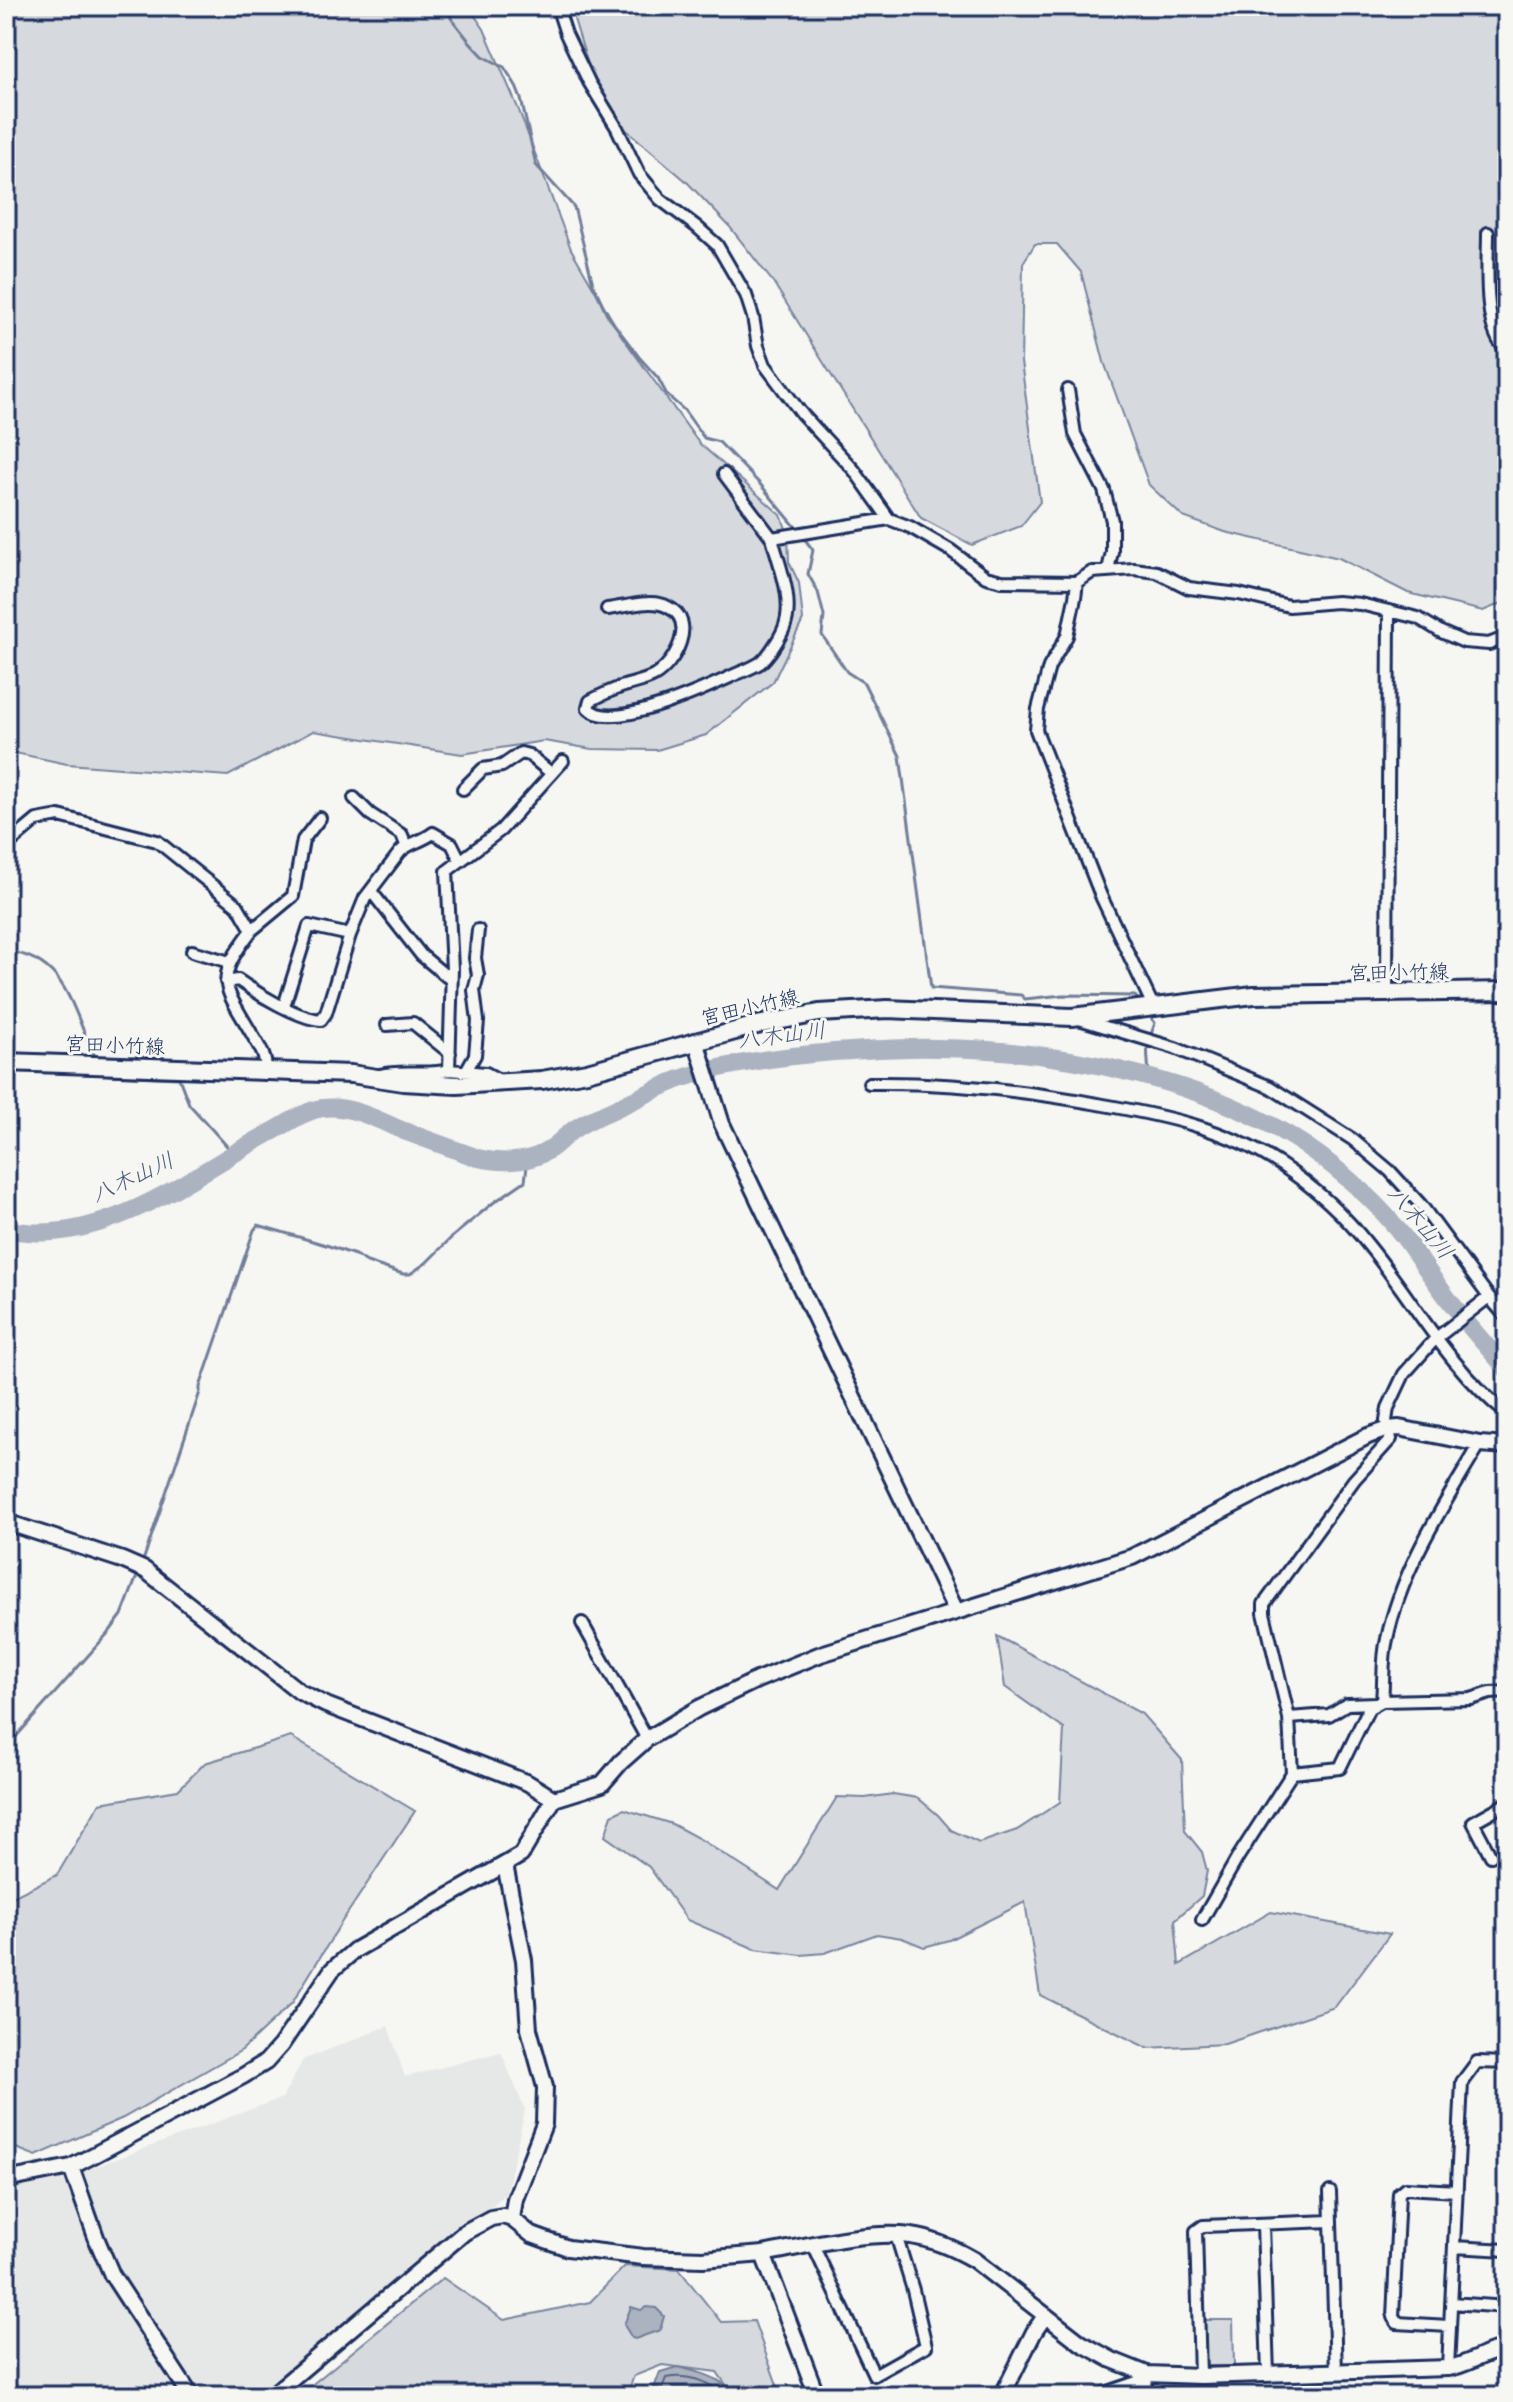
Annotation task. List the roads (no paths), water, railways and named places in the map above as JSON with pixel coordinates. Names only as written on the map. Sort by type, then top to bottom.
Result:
[{"type":"main road","name":"宮田小竹線","points":[[6,1062],[266,1070],[351,1074],[403,1082],[504,1084],[587,1072],[698,1049],[757,1025],[819,1013],[887,1009],[1072,1017],[1254,995],[1507,991]]},
{"type":"street","points":[[557,6],[566,34],[589,82],[617,128],[639,174],[660,199],[717,245],[746,295],[765,365],[801,413],[854,470],[889,519]]},
{"type":"street","points":[[1488,233],[1491,316],[1495,338],[1507,350]]},
{"type":"street","points":[[1068,390],[1075,434],[1104,490],[1112,521],[1112,552],[1108,570]]},
{"type":"street","points":[[607,609],[657,603],[668,606],[680,614],[682,640],[669,664],[653,677],[590,701],[588,708],[593,713],[623,714],[663,704],[703,690],[762,662],[785,627],[788,602],[772,538],[724,474]]},
{"type":"street","points":[[772,538],[889,519],[950,550],[986,577],[1002,581],[1077,582],[1092,572],[1157,572],[1189,588],[1239,594],[1289,606],[1337,602],[1360,604],[1418,618],[1464,642],[1489,644],[1507,637]]},
{"type":"street","points":[[1077,582],[1067,636],[1049,667],[1036,730],[1101,896],[1154,1008]]},
{"type":"street","points":[[1387,993],[1389,611]]},
{"type":"street","points":[[463,789],[483,769],[502,766],[521,753],[529,755],[551,773]]},
{"type":"street","points":[[449,1070],[451,980],[447,871],[501,830],[563,761]]},
{"type":"street","points":[[354,798],[370,814],[402,835],[406,845]]},
{"type":"street","points":[[6,846],[37,820],[59,816],[157,841],[238,906],[252,930]]},
{"type":"street","points":[[266,1070],[266,1057],[236,1006],[225,971],[252,930],[293,896],[301,846],[320,818]]},
{"type":"street","points":[[226,982],[238,980],[260,995],[309,1018],[321,1020],[365,898],[406,845],[433,833],[452,844],[460,860]]},
{"type":"street","points":[[371,891],[421,955],[451,980]]},
{"type":"street","points":[[284,1006],[309,926],[350,935]]},
{"type":"street","points":[[466,1071],[475,1055],[478,1021],[474,990],[478,975],[475,958],[478,930]]},
{"type":"street","points":[[192,951],[230,962]]},
{"type":"street","points":[[1072,1017],[1175,1048],[1243,1075],[1270,1087],[1352,1139],[1390,1171],[1421,1205],[1507,1318]]},
{"type":"street","points":[[387,1025],[413,1023],[450,1053]]},
{"type":"street","points":[[698,1049],[722,1124],[956,1611]]},
{"type":"street","points":[[372,1077],[391,1072],[437,1073],[449,1070],[486,1073],[504,1084]]},
{"type":"street","points":[[869,1083],[980,1086],[1067,1098],[1196,1125],[1245,1145],[1279,1163],[1324,1197],[1369,1246],[1435,1339],[1481,1393],[1507,1414]]},
{"type":"street","points":[[1202,1920],[1292,1773],[1289,1718],[1264,1604],[1354,1480],[1391,1439],[1386,1421],[1388,1408],[1404,1374],[1435,1339],[1489,1297]]},
{"type":"street","points":[[6,2180],[71,2167],[266,2062],[332,1970],[355,1950],[521,1855],[554,1799],[602,1784],[647,1739],[699,1708],[821,1654],[1132,1557],[1354,1443],[1388,1429],[1399,1428],[1480,1444],[1507,1446]]},
{"type":"street","points":[[1379,1702],[1386,1642],[1397,1596],[1418,1548],[1480,1444]]},
{"type":"street","points":[[6,1522],[145,1570],[300,1692],[326,1705],[528,1783],[554,1799]]},
{"type":"street","points":[[582,1623],[647,1739]]},
{"type":"street","points":[[1289,1718],[1329,1715],[1347,1704],[1471,1699],[1507,1692]]},
{"type":"street","points":[[1292,1773],[1340,1768],[1369,1708],[1379,1702]]},
{"type":"street","points":[[1491,1856],[1473,1822],[1507,1803]]},
{"type":"street","points":[[505,1865],[524,1960],[529,2029],[545,2087],[544,2124],[515,2199],[512,2219]]},
{"type":"street","points":[[1448,2368],[1462,2082],[1477,2062],[1507,2063]]},
{"type":"street","points":[[71,2167],[112,2275],[191,2396]]},
{"type":"street","points":[[1449,2326],[1397,2323],[1393,2317],[1399,2193],[1405,2188],[1457,2191]]},
{"type":"street","points":[[1330,2192],[1336,2371]]},
{"type":"street","points":[[271,2396],[465,2232],[491,2218],[503,2216],[512,2219],[532,2235],[568,2248],[643,2257],[703,2259],[763,2254],[896,2235],[914,2236],[959,2251],[1096,2353],[1147,2374],[1200,2376],[1448,2368],[1464,2366],[1507,2349]]},
{"type":"street","points":[[1200,2376],[1196,2231],[1203,2226],[1331,2221]]},
{"type":"street","points":[[1263,2224],[1268,2374]]},
{"type":"street","points":[[813,2245],[874,2375],[926,2346],[896,2235]]},
{"type":"street","points":[[1454,2247],[1507,2250]]},
{"type":"street","points":[[763,2254],[817,2396]]},
{"type":"street","points":[[1451,2303],[1507,2307]]},
{"type":"street","points":[[1002,2396],[1045,2316]]},
{"type":"street","points":[[1096,2396],[1137,2382],[1147,2374]]},
{"type":"street","points":[[1147,2374],[1146,2390],[1151,2396]]},
{"type":"water","points":[[631,2307],[641,2310],[656,2308],[664,2316],[660,2330],[632,2338],[624,2325]]},
{"type":"water","points":[[677,2367],[714,2378],[732,2391],[723,2396],[651,2396],[660,2372]]},
{"type":"waterway","points":[[448,6],[451,18],[469,41],[483,56],[504,67],[515,84],[536,165],[574,207],[593,284],[608,316],[658,378],[667,395],[684,410],[704,438],[719,442],[760,484],[799,531]]},
{"type":"waterway","points":[[803,537],[813,550],[808,574],[818,592],[824,616],[822,635],[847,672],[864,683],[900,756],[931,988],[1021,995],[1025,999],[1063,995],[1135,996],[1141,1002]]},
{"type":"waterway","points":[[6,951],[37,961],[58,979],[97,1061]]},
{"type":"waterway","points":[[1149,1015],[1155,1023],[1150,1037]]},
{"type":"waterway","points":[[1148,1044],[1148,1079]]},
{"type":"waterway","name":"八木山川","points":[[6,1229],[41,1233],[76,1229],[110,1219],[176,1188],[316,1109],[344,1108],[365,1114],[478,1158],[520,1160],[540,1155],[577,1127],[657,1089],[680,1079],[736,1064],[834,1052],[910,1048],[984,1050],[1035,1055],[1137,1074],[1187,1089],[1280,1130],[1320,1156],[1385,1214],[1462,1317],[1507,1369]]},
{"type":"waterway","points":[[101,1072],[179,1078],[189,1104],[234,1154]]},
{"type":"waterway","points":[[142,1564],[200,1387],[258,1225],[410,1274],[493,1203],[525,1181],[528,1159]]},
{"type":"waterway","points":[[6,1748],[110,1631],[122,1615],[139,1571]]}]
